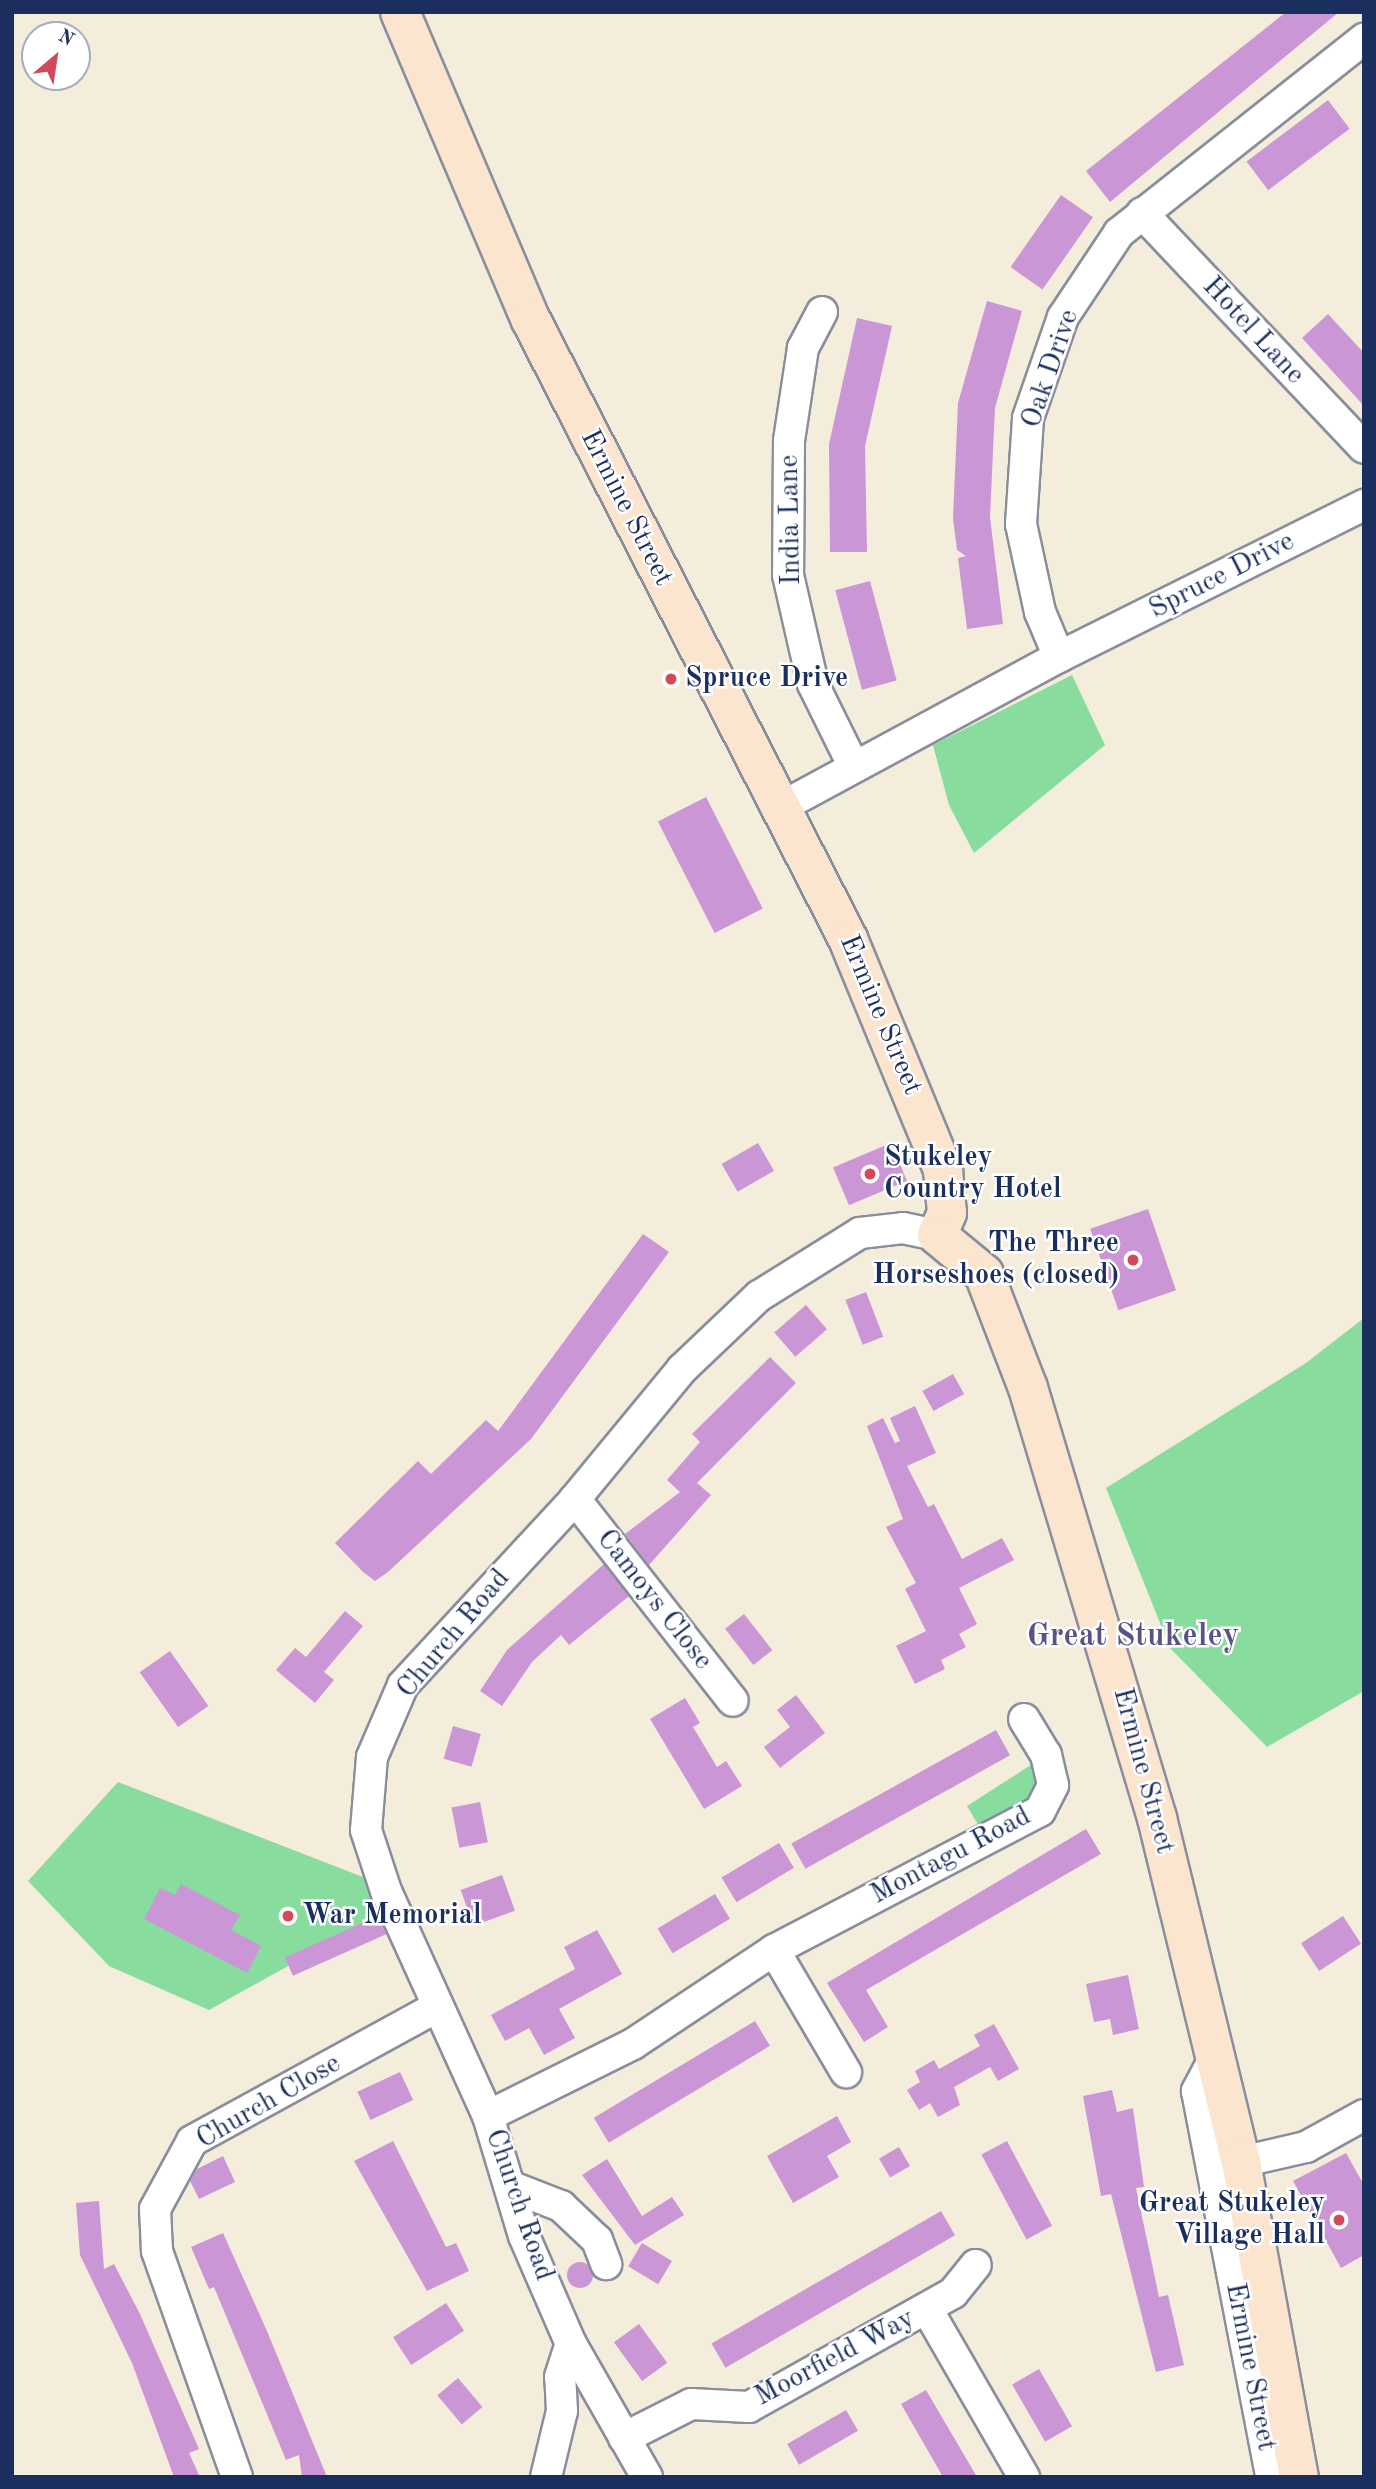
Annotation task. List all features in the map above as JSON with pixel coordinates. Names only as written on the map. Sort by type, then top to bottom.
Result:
[{"type":"street","name":"Ermine Street","points":[[400,12],[531,320],[783,806],[877,1002],[943,1170],[947,1213],[937,1235],[984,1274],[1056,1469],[1127,1708],[1216,2055],[1241,2162],[1300,2477]]},
{"type":"street","name":"Oak Drive","points":[[1059,657],[1040,612],[1021,524],[1028,418],[1063,317],[1119,233],[1364,39]]},
{"type":"street","name":"Hotel Lane","points":[[1142,213],[1364,448]]},
{"type":"street","name":"India Lane","points":[[822,312],[803,348],[789,441],[788,575],[813,684],[853,765]]},
{"type":"street","name":"Spruce Drive","points":[[783,806],[853,765],[1059,657],[1364,505]]},
{"type":"street","name":"Church Road","points":[[647,2477],[571,2344],[524,2236],[512,2187],[488,2116],[437,2007],[366,1830],[372,1757],[403,1685],[575,1499],[682,1369],[758,1296],[860,1233],[903,1228],[937,1235]]},
{"type":"street","name":"Camoys Close","points":[[575,1499],[733,1701]]},
{"type":"street","name":"Montagu Road","points":[[488,2116],[632,2044],[774,1950],[1040,1811],[1053,1785],[1046,1755],[1024,1719]]},
{"type":"street","points":[[774,1950],[846,2072]]},
{"type":"street","name":"Church Close","points":[[237,2477],[157,2252],[155,2209],[192,2141],[437,2007]]},
{"type":"street","name":"Ermine Street","points":[[1216,2055],[1197,2091],[1271,2477]]},
{"type":"street","points":[[1241,2162],[1306,2147],[1364,2115]]},
{"type":"street","points":[[512,2187],[561,2206],[597,2240],[607,2264]]},
{"type":"street","name":"Moorfield Way","points":[[624,2438],[691,2404],[749,2407],[953,2293],[976,2265]]},
{"type":"street","name":"Moorfield Way","points":[[927,2309],[1024,2477]]},
{"type":"street","points":[[547,2477],[562,2411],[559,2377],[571,2344]]},
{"type":"green space","points":[[1072,675],[1105,745],[974,853],[949,805],[933,745]]},
{"type":"green space","points":[[1364,1318],[1364,1691],[1267,1747],[1170,1648],[1106,1488],[1306,1363]]},
{"type":"green space","points":[[1034,1763],[1040,1787],[1034,1802],[983,1833],[967,1806]]},
{"type":"green space","points":[[118,1782],[368,1879],[381,1914],[209,2010],[109,1966],[28,1881]]},
{"type":"building","points":[[1286,12],[1339,12],[1110,202],[1086,171]]},
{"type":"building","points":[[1328,100],[1350,129],[1268,190],[1247,161]]},
{"type":"building","points":[[1061,195],[1093,217],[1042,289],[1011,267]]},
{"type":"building","points":[[987,301],[1022,311],[995,408],[990,517],[1003,624],[967,629],[958,558],[966,556],[957,550],[953,518],[958,403]]},
{"type":"building","points":[[1328,314],[1364,353],[1364,406],[1302,338]]},
{"type":"building","points":[[857,318],[892,326],[865,446],[867,552],[830,552],[829,444]]},
{"type":"building","points":[[870,581],[897,680],[862,690],[835,590]]},
{"type":"building","points":[[706,797],[763,908],[715,933],[658,822]]},
{"type":"building","points":[[758,1143],[774,1171],[738,1192],[722,1164]]},
{"type":"building","name":"Stukeley Country Hotel","points":[[891,1143],[907,1181],[849,1205],[833,1168]]},
{"type":"building","name":"The Three Horseshoes (closed)","points":[[1148,1209],[1176,1290],[1118,1310],[1090,1229]]},
{"type":"building","points":[[643,1234],[669,1252],[531,1439],[388,1572],[375,1581],[363,1572],[335,1543],[418,1461],[431,1474],[486,1420],[498,1431]]},
{"type":"building","points":[[866,1292],[883,1337],[863,1345],[845,1300]]},
{"type":"building","points":[[806,1305],[827,1329],[795,1357],[774,1333]]},
{"type":"building","points":[[770,1357],[796,1383],[697,1483],[711,1495],[649,1565],[625,1534],[680,1492],[667,1480],[700,1442],[692,1434]]},
{"type":"building","points":[[953,1374],[964,1394],[934,1411],[922,1391]]},
{"type":"building","points":[[915,1406],[936,1453],[907,1466],[928,1507],[934,1504],[962,1559],[1002,1538],[1014,1560],[959,1588],[977,1624],[959,1634],[966,1647],[941,1660],[945,1669],[915,1684],[896,1646],[926,1631],[905,1589],[916,1583],[886,1527],[903,1519],[867,1426],[883,1418],[895,1443],[900,1441],[890,1418]]},
{"type":"building","points":[[604,1564],[629,1596],[569,1645],[561,1635],[532,1662],[502,1706],[480,1691],[507,1650]]},
{"type":"building","points":[[345,1611],[363,1626],[324,1672],[334,1680],[315,1703],[276,1670],[295,1648],[306,1657]]},
{"type":"building","points":[[744,1614],[772,1650],[753,1665],[725,1629]]},
{"type":"building","points":[[170,1651],[208,1706],[178,1727],[140,1672]]},
{"type":"building","points":[[796,1695],[825,1733],[780,1768],[764,1747],[790,1727],[777,1710]]},
{"type":"building","points":[[685,1698],[700,1723],[693,1727],[717,1767],[726,1761],[742,1786],[704,1809],[650,1719]]},
{"type":"building","points":[[453,1726],[481,1734],[472,1767],[444,1759]]},
{"type":"building","points":[[996,1730],[1010,1755],[805,1869],[791,1843]]},
{"type":"building","points":[[480,1802],[488,1842],[459,1848],[452,1808]]},
{"type":"building","points":[[1086,1829],[1101,1854],[866,1990],[888,2027],[864,2042],[827,1983]]},
{"type":"building","points":[[779,1843],[794,1868],[737,1902],[722,1878]]},
{"type":"building","points":[[502,1875],[515,1911],[474,1926],[461,1890]]},
{"type":"building","points":[[181,1884],[240,1915],[231,1930],[261,1946],[247,1973],[144,1919],[160,1888],[175,1895]]},
{"type":"building","points":[[715,1894],[730,1919],[673,1953],[658,1929]]},
{"type":"building","points":[[378,1916],[386,1934],[293,1976],[285,1957]]},
{"type":"building","points":[[1343,1916],[1361,1944],[1319,1971],[1301,1943]]},
{"type":"building","points":[[597,1930],[622,1974],[559,2009],[575,2038],[544,2055],[529,2028],[505,2041],[491,2015],[575,1969],[564,1947]]},
{"type":"building","points":[[1128,1975],[1139,2029],[1113,2035],[1110,2019],[1094,2022],[1086,1984]]},
{"type":"building","points":[[755,2021],[770,2046],[609,2143],[594,2118]]},
{"type":"building","points":[[994,2024],[1019,2069],[998,2081],[990,2067],[954,2087],[960,2105],[938,2117],[930,2103],[919,2110],[907,2090],[920,2082],[915,2071],[934,2060],[939,2069],[980,2046],[974,2035]]},
{"type":"building","points":[[400,2072],[413,2100],[371,2120],[357,2092]]},
{"type":"building","points":[[1112,2090],[1117,2112],[1133,2108],[1144,2187],[1136,2188],[1159,2297],[1168,2295],[1184,2365],[1156,2372],[1111,2194],[1101,2196],[1083,2096]]},
{"type":"building","points":[[837,2116],[851,2142],[827,2156],[839,2177],[793,2203],[767,2156]]},
{"type":"building","points":[[393,2141],[446,2247],[456,2243],[469,2271],[427,2291],[354,2161]]},
{"type":"building","points":[[1007,2141],[1052,2226],[1026,2239],[981,2155]]},
{"type":"building","points":[[899,2147],[910,2166],[890,2178],[879,2158]]},
{"type":"building","name":"Great Stukeley Village Hall","points":[[1346,2153],[1364,2185],[1364,2255],[1341,2268],[1293,2181]]},
{"type":"building","points":[[223,2156],[235,2182],[199,2199],[190,2181],[197,2169]]},
{"type":"building","points":[[607,2159],[642,2216],[672,2197],[684,2215],[635,2245],[582,2175]]},
{"type":"building","points":[[99,2201],[104,2269],[114,2264],[140,2314],[199,2449],[189,2453],[200,2477],[174,2477],[132,2363],[80,2255],[76,2203]]},
{"type":"building","points":[[941,2211],[955,2235],[726,2368],[712,2344]]},
{"type":"building","points":[[223,2233],[327,2477],[302,2477],[299,2455],[286,2460],[214,2287],[209,2289],[191,2247]]},
{"type":"building","points":[[642,2243],[672,2261],[658,2284],[628,2266]]},
{"type":"building","points":[[580,2262],[589,2266],[593,2275],[589,2284],[580,2288],[571,2284],[567,2275],[571,2266]]},
{"type":"building","points":[[446,2303],[464,2331],[411,2365],[393,2337]]},
{"type":"building","points":[[639,2324],[667,2363],[642,2381],[614,2342]]},
{"type":"building","points":[[1039,2369],[1072,2426],[1045,2442],[1012,2384]]},
{"type":"building","points":[[458,2378],[482,2407],[462,2424],[437,2395]]},
{"type":"building","points":[[926,2390],[977,2477],[943,2477],[901,2404]]},
{"type":"building","points":[[846,2410],[858,2431],[799,2465],[787,2444]]},
{"type":"place","name":"Spruce Drive","points":[[671,679]]},
{"type":"place","name":"Stukeley Country Hotel","points":[[870,1174]]},
{"type":"place","name":"The Three Horseshoes (closed)","points":[[1133,1260]]},
{"type":"place","name":"War Memorial","points":[[288,1916]]},
{"type":"place","name":"Great Stukeley Village Hall","points":[[1339,2220]]},
{"type":"district","name":"Great Stukeley","points":[[1133,1637]]}]
